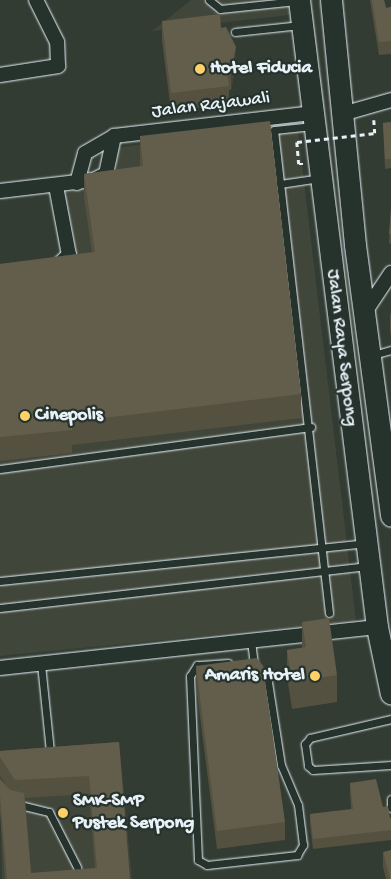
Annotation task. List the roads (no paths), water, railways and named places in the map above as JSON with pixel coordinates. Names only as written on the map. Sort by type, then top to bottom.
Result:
[{"type":"main road","name":"Jalan Raya Serpong","points":[[331,0],[342,114],[370,355],[385,420],[391,515]]},
{"type":"main road","name":"Jalan Raya Serpong","points":[[299,1],[377,627],[391,694]]},
{"type":"main road","points":[[363,517],[391,515]]},
{"type":"street","points":[[0,75],[58,66],[57,42],[36,0]]},
{"type":"street","points":[[342,114],[391,100]]},
{"type":"street","name":"Jalan Rajawali","points":[[77,183],[85,153],[114,136],[313,119]]},
{"type":"street","points":[[0,191],[77,183],[106,174],[114,136]]},
{"type":"street","points":[[38,269],[57,267],[69,255],[56,186]]},
{"type":"street","points":[[365,312],[391,273]]},
{"type":"street","points":[[0,668],[377,627]]},
{"type":"lane","points":[[208,0],[220,9],[299,1]]},
{"type":"lane","points":[[235,32],[301,25]]},
{"type":"lane","points":[[313,119],[274,130],[311,427],[321,547],[329,613]]},
{"type":"lane","points":[[280,184],[320,178]]},
{"type":"lane","points":[[370,355],[391,350]]},
{"type":"lane","points":[[0,469],[311,427]]},
{"type":"lane","points":[[0,581],[366,543]]},
{"type":"lane","points":[[0,608],[369,566]]},
{"type":"lane","points":[[234,662],[196,665],[190,676],[198,860],[207,865],[297,855],[303,845],[298,805],[280,763],[268,682],[252,661],[251,641]]},
{"type":"lane","points":[[243,662],[252,661]]},
{"type":"lane","points":[[41,664],[50,751]]},
{"type":"lane","points":[[391,719],[310,738],[305,744],[308,766],[314,770],[391,765]]},
{"type":"lane","points":[[6,798],[49,812],[77,867]]},
{"type":"lane","points":[[391,799],[391,808]]},
{"type":"place","name":"Hotel Fiducia","points":[[200,69]]},
{"type":"place","name":"Cinepolis","points":[[25,416]]},
{"type":"place","name":"Amaris Hotel","points":[[315,676]]},
{"type":"place","name":"SMK-SMP Pustek Serpong","points":[[63,813]]}]
